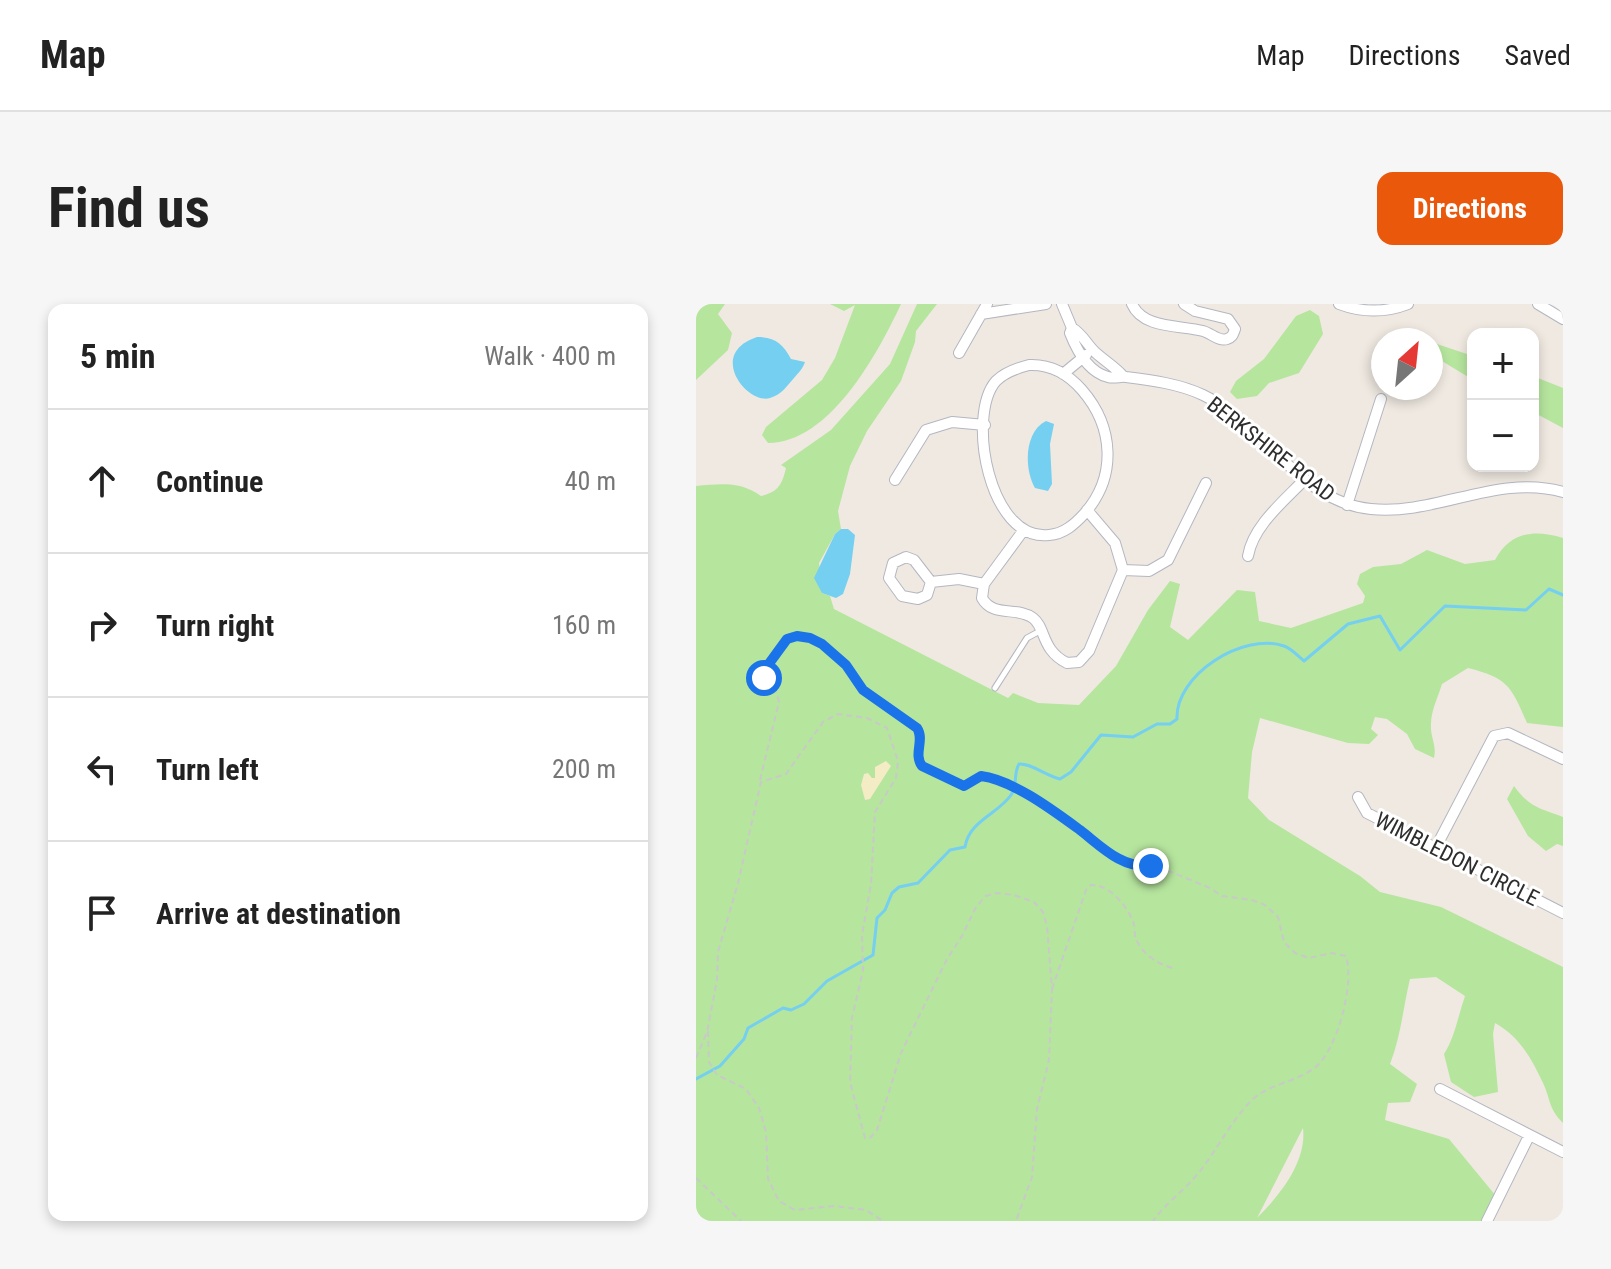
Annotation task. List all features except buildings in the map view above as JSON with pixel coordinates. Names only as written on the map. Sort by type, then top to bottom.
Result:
[{"type":"street","points":[[959,353],[987,304]]},
{"type":"street","points":[[981,314],[1008,307],[1046,304]]},
{"type":"street","points":[[1062,304],[1072,328],[1070,333],[1084,360],[1075,382]]},
{"type":"street","points":[[1132,304],[1141,316],[1159,324],[1200,330],[1226,340],[1233,335],[1235,329],[1228,319],[1195,311],[1184,304]]},
{"type":"street","points":[[1339,304],[1377,311],[1408,304]]},
{"type":"street","points":[[1538,304],[1563,319]]},
{"type":"street","points":[[1072,328],[1077,329],[1094,351],[1123,376]]},
{"type":"street","points":[[1063,374],[1094,351]]},
{"type":"street","name":"BERKSHIRE ROAD","points":[[1084,360],[1109,378],[1123,376],[1204,395],[1227,410],[1304,480],[1347,505],[1398,509],[1528,486],[1563,492]]},
{"type":"street","points":[[1035,365],[1063,374],[1075,382],[1098,413],[1106,431],[1109,450],[1105,479],[1087,510],[1072,525],[1058,534],[1038,536],[1023,531],[1009,517],[996,496],[986,461],[986,405],[992,387],[1005,374],[1019,368],[1035,365]]},
{"type":"street","points":[[1347,505],[1381,400]]},
{"type":"street","points":[[895,480],[926,430],[952,422],[985,425]]},
{"type":"street","points":[[1248,556],[1251,541],[1259,529],[1304,480]]},
{"type":"street","points":[[1123,570],[1149,571],[1168,560],[1206,483]]},
{"type":"street","points":[[1023,531],[984,584],[982,598],[988,607],[1032,618],[1049,648],[1061,660],[1073,663],[1084,658],[1123,570],[1115,543],[1087,510]]},
{"type":"street","points":[[901,558],[914,560],[931,582],[923,598],[908,598],[889,578],[890,567],[901,558]]},
{"type":"street","points":[[931,582],[959,579],[984,584]]},
{"type":"street","points":[[1435,849],[1492,739],[1498,734],[1508,733],[1563,759]]},
{"type":"street","name":"WIMBLEDON CIRCLE","points":[[1358,797],[1367,813],[1563,913]]},
{"type":"street","points":[[1440,1089],[1563,1152]]},
{"type":"street","points":[[1487,1221],[1529,1136]]},
{"type":"lane","points":[[995,688],[1027,638],[1040,631]]},
{"type":"path","points":[[883,1221],[871,1212],[847,1206],[798,1210],[783,1205],[768,1179],[766,1132],[754,1097],[746,1089],[716,1073],[710,1064],[707,1036],[717,980],[718,952],[738,883],[779,702],[776,691],[764,674],[787,639],[797,636],[822,644],[846,665],[863,690],[917,728],[920,734],[918,760],[922,766],[964,786],[981,776],[1008,784],[1124,863],[1159,867],[1222,896],[1265,905],[1278,917],[1284,942],[1295,953],[1309,958],[1340,953],[1348,959],[1341,1017],[1332,1046],[1324,1059],[1312,1071],[1255,1098],[1194,1179],[1162,1208],[1153,1221]]},
{"type":"path","points":[[759,785],[763,779],[786,774],[831,715],[843,713],[859,716],[887,728],[899,767],[896,778],[875,812],[871,884],[862,935],[863,968],[853,1008],[850,1072],[861,1133],[867,1138],[877,1130],[901,1053],[976,907],[986,896],[996,893],[1034,902],[1043,912],[1052,990],[1049,1060],[1037,1109],[1032,1177],[1016,1221]]},
{"type":"path","points":[[1052,990],[1086,890],[1091,885],[1103,888],[1122,902],[1141,945],[1155,961],[1176,969]]},
{"type":"path","points":[[696,1058],[707,1036]]},
{"type":"path","points":[[696,1178],[741,1221]]},
{"type":"green space","points":[[696,304],[725,304],[718,314],[732,333],[728,350],[696,380]]},
{"type":"green space","points":[[830,304],[901,304],[865,370],[831,412],[812,428],[791,439],[768,443],[762,435],[766,427],[822,380],[835,358],[855,305],[844,311]]},
{"type":"green space","points":[[917,304],[937,304],[916,331],[901,381],[867,431],[850,466],[838,511],[841,529],[819,563],[822,593],[830,596],[834,609],[1008,698],[1013,693],[1038,703],[1079,705],[1116,666],[1148,610],[1170,581],[1180,584],[1170,627],[1188,640],[1237,590],[1255,592],[1259,621],[1291,628],[1363,603],[1365,596],[1357,584],[1360,574],[1373,567],[1401,564],[1427,550],[1465,564],[1495,560],[1508,543],[1524,535],[1563,538],[1563,727],[1527,723],[1506,685],[1492,676],[1468,668],[1442,684],[1431,719],[1434,758],[1415,749],[1407,734],[1387,719],[1375,717],[1371,729],[1378,735],[1369,744],[1348,743],[1260,718],[1252,752],[1248,798],[1269,820],[1360,876],[1380,892],[1441,907],[1563,967],[1563,1123],[1552,1108],[1543,1083],[1524,1049],[1495,1023],[1493,1034],[1498,1092],[1474,1097],[1451,1082],[1444,1054],[1465,996],[1436,977],[1410,979],[1390,1064],[1417,1084],[1410,1102],[1388,1103],[1385,1120],[1449,1139],[1496,1196],[1487,1221],[696,1221],[696,486],[738,486],[761,496],[772,492],[783,479],[786,468],[781,465],[831,430],[890,364]],"holes":[[[1303,1128],[1303,1141],[1290,1177],[1257,1218]]]},
{"type":"green space","points":[[1310,310],[1319,316],[1323,334],[1299,373],[1269,383],[1257,396],[1237,399],[1230,392],[1236,381],[1264,359],[1296,316]]},
{"type":"green space","points":[[1443,346],[1467,354],[1467,376],[1443,362]]},
{"type":"green space","points":[[1539,378],[1563,388],[1563,428],[1539,415]]},
{"type":"green space","points":[[1514,786],[1530,803],[1563,817],[1563,846],[1557,844],[1546,851],[1528,836],[1507,799]]},
{"type":"sand","points":[[886,761],[891,766],[870,799],[865,800],[861,785],[864,774],[875,778],[875,767]]},
{"type":"water","points":[[757,337],[774,340],[791,359],[805,362],[784,390],[770,398],[752,394],[736,376],[733,366],[734,355],[742,345]]},
{"type":"water","points":[[1046,421],[1054,424],[1050,444],[1052,484],[1048,491],[1035,488],[1028,461],[1033,433]]},
{"type":"water","points":[[841,529],[848,529],[855,535],[850,574],[843,594],[836,598],[822,593],[814,578],[835,534]]},
{"type":"waterway","points":[[696,1079],[720,1066],[744,1039],[748,1028],[783,1008],[791,1010],[804,1004],[827,981],[873,955],[877,918],[885,910],[892,893],[899,887],[918,883],[950,850],[965,847],[978,824],[1011,795],[1019,764],[1060,779],[1071,772],[1101,735],[1133,737],[1157,724],[1170,724],[1177,719],[1179,703],[1199,673],[1232,651],[1250,645],[1268,643],[1284,646],[1304,661],[1348,624],[1380,616],[1400,650],[1445,606],[1526,610],[1549,589],[1563,595]]},
{"type":"route","points":[[764,678],[765,669],[787,639],[804,636],[816,640],[846,665],[863,690],[917,728],[920,734],[918,760],[922,766],[964,786],[981,776],[1005,782],[1027,793],[1124,863],[1151,866]]}]
